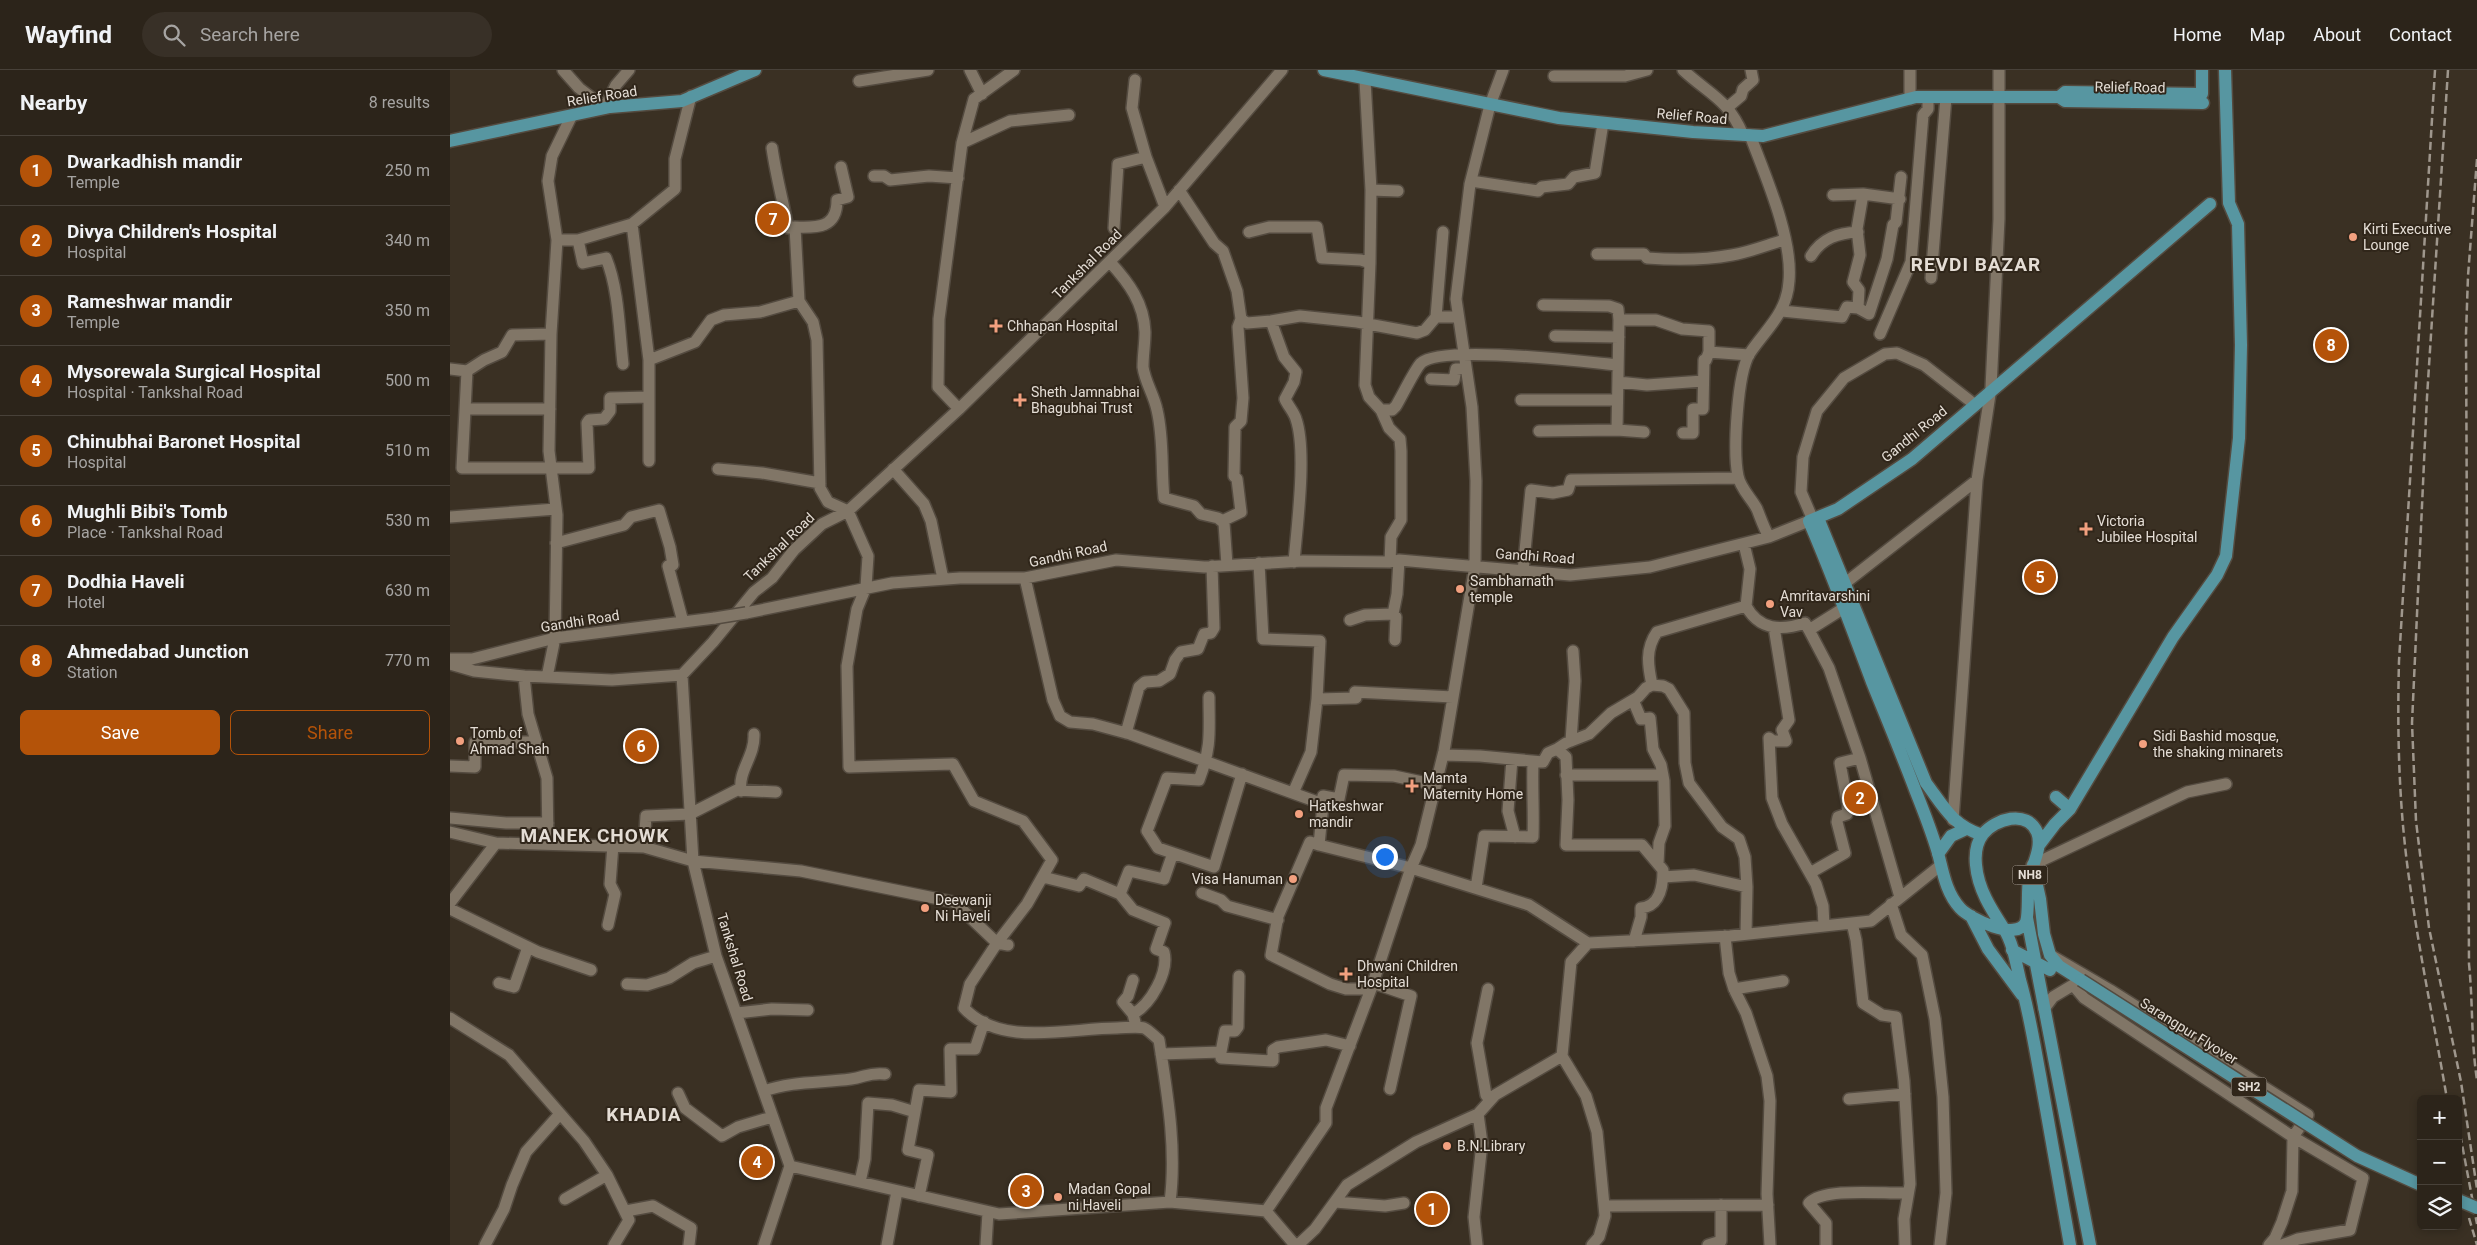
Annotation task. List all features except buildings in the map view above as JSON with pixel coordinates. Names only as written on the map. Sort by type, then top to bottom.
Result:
[{"type":"main road","name":"Relief Road","points":[[450,141],[608,108],[682,101],[755,70]]},
{"type":"main road","name":"Relief Road","points":[[1324,70],[1365,80],[1559,118],[1746,135],[1772,134],[1910,99],[1928,97],[2059,97],[2065,102],[2203,99],[2202,70]]},
{"type":"main road","points":[[2039,845],[2055,824],[2070,810],[2153,670],[2217,575],[2226,556],[2239,438],[2241,335],[2238,224],[2232,214],[2229,203],[2224,70]]},
{"type":"main road","name":"Gandhi Road","points":[[1813,520],[1838,509],[1912,458],[1991,388],[2210,204]]},
{"type":"main road","points":[[1813,520],[1844,584],[1926,783],[1953,820],[1966,829],[1982,834],[1976,850],[1977,874],[1991,909],[2004,929],[2026,999],[2070,1245]]},
{"type":"main road","points":[[1813,520],[1844,608],[1916,790],[1950,893],[1960,908],[1971,916],[2004,929],[2017,930],[2023,927],[2028,918]]},
{"type":"main road","points":[[2056,797],[2070,810]]},
{"type":"main road","name":"NH8","points":[[1982,834],[1997,822],[2014,818],[2032,825],[2038,835],[2039,845],[2032,865],[2026,902],[2028,918]]},
{"type":"main road","points":[[1939,860],[1951,836],[1966,829]]},
{"type":"main road","points":[[2032,865],[2040,899],[2044,934],[2052,962]]},
{"type":"main road","points":[[1971,916],[1988,949],[2026,999]]},
{"type":"main road","points":[[2028,918],[2034,960],[2090,1245]]},
{"type":"main road","name":"Sarangpur Flyover","points":[[2012,950],[2034,960],[2052,962],[2077,983],[2357,1156],[2417,1183]]},
{"type":"main road","points":[[2462,1202],[2477,1208]]},
{"type":"street","points":[[563,70],[579,88],[608,108]]},
{"type":"street","points":[[608,108],[608,101],[616,86],[629,70]]},
{"type":"street","points":[[859,81],[928,70]]},
{"type":"street","points":[[970,70],[982,94]]},
{"type":"street","points":[[959,409],[938,387],[939,319],[962,143],[974,100],[1014,70]]},
{"type":"street","name":"Tankshal Road","points":[[790,1166],[716,956],[693,861],[682,675],[713,642],[754,592],[772,578],[794,550],[822,524],[848,510],[959,409],[1165,207],[1282,70]]},
{"type":"street","points":[[1266,1211],[1326,1123],[1326,1108],[1372,986],[1411,868],[1421,845],[1443,756],[1475,566],[1476,481],[1472,407],[1456,299],[1471,181],[1490,105],[1503,70]]},
{"type":"street","points":[[1554,76],[1625,76],[1647,70]]},
{"type":"street","points":[[1683,70],[1728,107],[1746,135],[1770,188],[1790,263],[1789,283],[1782,311],[1749,355],[1740,393],[1736,423],[1738,478],[1757,509],[1769,538]]},
{"type":"street","points":[[1728,107],[1741,96],[1743,89],[1753,80],[1751,70]]},
{"type":"street","points":[[1910,70],[1910,99]]},
{"type":"street","points":[[1953,820],[1977,480],[1991,388],[1999,219],[1999,70]]},
{"type":"street","points":[[1135,80],[1132,108],[1146,157],[1165,207]]},
{"type":"street","points":[[1365,80],[1371,190],[1370,312],[1365,385],[1369,397],[1381,410],[1389,428],[1400,439],[1401,520],[1391,537],[1397,594],[1393,614],[1396,617],[1395,640]]},
{"type":"street","points":[[557,240],[578,240],[632,224],[675,189],[676,159],[691,96]]},
{"type":"street","points":[[1880,334],[1911,262],[1923,115],[1928,109],[1928,97]]},
{"type":"street","points":[[1931,278],[1946,97]]},
{"type":"street","points":[[547,678],[555,638],[556,509],[551,466],[550,409],[551,334],[557,240],[548,181],[552,156],[572,115]]},
{"type":"street","points":[[962,143],[1010,121],[1069,115]]},
{"type":"street","points":[[1471,181],[1538,191],[1542,187],[1568,184],[1574,177],[1594,173],[1603,123]]},
{"type":"street","points":[[772,148],[776,181],[781,187],[788,228],[816,228],[831,221],[837,212],[837,200],[848,197],[841,167]]},
{"type":"street","points":[[1114,228],[1118,164],[1146,157]]},
{"type":"street","points":[[874,176],[884,176],[890,180],[929,176],[958,178]]},
{"type":"street","points":[[1782,311],[1842,316],[1847,307],[1858,308],[1869,314],[1887,259],[1893,225],[1898,214],[1901,177]]},
{"type":"street","points":[[1180,190],[1214,243],[1222,251],[1236,290],[1241,318],[1238,327],[1243,398],[1241,421],[1235,427],[1234,476],[1237,479],[1241,512],[1222,521]]},
{"type":"street","points":[[1371,190],[1398,190]]},
{"type":"street","points":[[1833,195],[1863,194],[1900,198]]},
{"type":"street","points":[[1858,308],[1859,290],[1853,282],[1860,256],[1858,232],[1863,194]]},
{"type":"street","points":[[632,224],[649,360],[649,461]]},
{"type":"street","points":[[1249,232],[1269,227],[1317,227],[1322,258],[1361,260],[1370,263]]},
{"type":"street","points":[[795,228],[799,301],[812,322],[817,340],[820,483],[822,494],[828,502],[848,510],[868,556],[866,588],[858,609],[847,666],[849,767],[953,764],[974,801],[1023,821],[1052,860],[1002,944],[970,984],[964,1008],[974,1019],[1011,1032],[1063,1032],[1096,1028],[1144,1028],[1159,1040],[1166,1079],[1172,1170],[1170,1202]]},
{"type":"street","points":[[1241,318],[1247,323],[1300,316],[1417,332],[1425,330],[1436,317],[1443,232]]},
{"type":"street","points":[[1811,256],[1825,240],[1840,233],[1858,232]]},
{"type":"street","points":[[578,240],[583,263],[606,258],[610,267],[623,364]]},
{"type":"street","points":[[1597,254],[1644,254],[1647,258],[1673,260],[1708,258],[1731,255],[1784,240]]},
{"type":"street","points":[[1110,262],[1128,283],[1143,312],[1145,332],[1143,366],[1158,411],[1162,439],[1161,466],[1164,498],[1194,506],[1201,514],[1218,518],[1224,523],[1227,565]]},
{"type":"street","points":[[649,360],[695,342],[711,320],[724,315],[760,312],[799,301]]},
{"type":"street","points":[[1544,305],[1609,306],[1618,309],[1617,430]]},
{"type":"street","points":[[1436,317],[1458,318]]},
{"type":"street","points":[[1619,320],[1656,320],[1682,329],[1709,331],[1709,352],[1706,360],[1704,360],[1703,410],[1693,410],[1693,434],[1683,433]]},
{"type":"street","points":[[1271,321],[1284,358],[1296,372],[1294,382],[1285,399],[1289,409],[1296,417],[1301,443],[1294,562]]},
{"type":"street","points":[[450,368],[467,371],[484,360],[502,352],[512,335],[551,334]]},
{"type":"street","points":[[1555,336],[1619,337]]},
{"type":"street","points":[[1709,352],[1749,355]]},
{"type":"street","points":[[1813,520],[1801,492],[1803,457],[1817,411],[1844,378],[1885,354],[1897,353],[1924,365],[1974,404]]},
{"type":"street","points":[[1381,410],[1392,410],[1396,406],[1416,370],[1430,357],[1464,355],[1575,360],[1618,365]]},
{"type":"street","points":[[1431,379],[1454,380],[1456,369],[1466,368]]},
{"type":"street","points":[[467,371],[462,468],[551,466],[589,468],[587,423],[589,420],[604,418],[610,411],[610,398],[648,398]]},
{"type":"street","points":[[1618,382],[1647,385],[1703,381]]},
{"type":"street","points":[[1521,400],[1617,400]]},
{"type":"street","points":[[465,409],[550,409]]},
{"type":"street","points":[[1539,431],[1617,430],[1644,432]]},
{"type":"street","points":[[718,469],[762,473],[820,483]]},
{"type":"street","points":[[893,469],[924,504],[931,521],[943,579]]},
{"type":"street","points":[[1523,571],[1531,490],[1553,493],[1568,490],[1571,480],[1738,478]]},
{"type":"street","points":[[1844,584],[1977,480]]},
{"type":"street","points":[[450,517],[556,509]]},
{"type":"street","points":[[556,543],[624,525],[631,517],[659,510],[670,547],[673,564],[668,566],[683,622]]},
{"type":"street","name":"Gandhi Road","points":[[450,659],[472,659],[555,638],[746,613],[866,588],[943,579],[1025,578],[1116,560],[1212,566],[1294,562],[1394,561],[1475,566],[1570,576],[1650,567],[1769,538],[1813,520]]},
{"type":"street","points":[[1744,544],[1750,569],[1746,606],[1754,620],[1774,628],[1790,628],[1805,623],[1829,668],[1860,758],[1896,901],[1902,936],[1922,955],[1935,1019],[1943,1097],[1945,1176],[1940,1245]]},
{"type":"street","points":[[1260,564],[1263,639],[1320,641],[1317,699],[1311,752],[1293,793]]},
{"type":"street","points":[[1126,734],[1139,687],[1145,682],[1159,681],[1170,674],[1174,660],[1181,652],[1198,649],[1204,634],[1211,633],[1214,628],[1212,566]]},
{"type":"street","points":[[1025,578],[1053,700],[1060,716],[1070,722],[1101,726],[1126,734],[1321,803]]},
{"type":"street","points":[[1652,685],[1648,665],[1649,643],[1657,632],[1746,606]]},
{"type":"street","points":[[1809,630],[1844,608]]},
{"type":"street","points":[[1350,620],[1365,615],[1393,614]]},
{"type":"street","points":[[1774,628],[1789,720],[1782,730],[1786,741],[1773,741],[1769,738],[1771,789],[1782,824],[1810,873],[1822,901],[1824,926]]},
{"type":"street","points":[[1571,741],[1575,680],[1574,652]]},
{"type":"street","points":[[450,664],[474,671],[547,678],[612,680],[682,675]]},
{"type":"street","points":[[524,676],[528,714],[547,778],[548,843]]},
{"type":"street","points":[[1443,756],[1480,756],[1543,762],[1548,753],[1590,734],[1611,713],[1633,700],[1652,685],[1663,686],[1669,689],[1684,713],[1685,763],[1689,783],[1722,827],[1740,839],[1745,857],[1747,886],[1746,934]]},
{"type":"street","points":[[1317,699],[1356,698],[1354,692],[1453,697]]},
{"type":"street","points":[[1209,697],[1211,731],[1206,762],[1199,780],[1167,778],[1147,831],[1158,848],[1214,867],[1242,774]]},
{"type":"street","points":[[1633,700],[1642,719],[1650,718],[1653,749],[1661,765],[1663,775],[1664,826],[1659,843],[1658,864]]},
{"type":"street","points":[[741,791],[740,782],[754,747],[754,734]]},
{"type":"street","points":[[450,766],[476,768],[475,742],[535,742]]},
{"type":"street","points":[[1558,749],[1566,757],[1566,845],[1642,845],[1662,870],[1663,877],[1656,902],[1650,907],[1641,908],[1641,917],[1634,941]]},
{"type":"street","points":[[1810,873],[1844,853],[1837,822],[1838,817],[1848,814],[1848,806],[1840,763],[1860,758]]},
{"type":"street","points":[[1512,760],[1508,811],[1515,837]]},
{"type":"street","points":[[1476,888],[1484,836],[1533,837],[1534,816],[1531,786],[1533,762]]},
{"type":"street","points":[[1319,845],[1323,796],[1339,799],[1344,775],[1394,776],[1436,785]]},
{"type":"street","points":[[1566,775],[1663,775]]},
{"type":"street","points":[[2032,865],[2186,792],[2226,784]]},
{"type":"street","points":[[644,847],[646,816],[690,814],[737,790],[776,792]]},
{"type":"street","points":[[450,818],[506,823],[548,823]]},
{"type":"street","points":[[450,832],[496,843],[644,847],[693,861],[801,871],[954,902],[1002,944]]},
{"type":"street","points":[[1390,1089],[1411,996],[1372,986],[1346,989],[1271,955],[1278,920],[1310,842],[1411,868],[1529,905],[1588,943],[1725,936],[1871,921],[1896,901],[1939,860]]},
{"type":"street","points":[[450,903],[496,843]]},
{"type":"street","points":[[608,925],[615,894],[610,884],[613,845]]},
{"type":"street","points":[[1120,894],[1129,872],[1164,879],[1173,853]]},
{"type":"street","points":[[1663,877],[1694,875],[1747,886]]},
{"type":"street","points":[[1043,877],[1079,886],[1084,879],[1120,894],[1133,910],[1165,922],[1156,949],[1164,952],[1166,959],[1160,979],[1152,997],[1141,1010],[1134,1014]]},
{"type":"street","points":[[1202,893],[1221,900],[1227,906],[1278,920]]},
{"type":"street","points":[[450,909],[528,947],[591,970]]},
{"type":"street","points":[[1852,923],[1864,1003],[1882,1015],[1896,1017],[1905,1094],[1910,1184],[1904,1218],[1905,1245]]},
{"type":"street","points":[[1725,936],[1729,973],[1734,990],[1746,1013],[1767,1076],[1770,1101],[1768,1205],[1770,1245]]},
{"type":"street","points":[[1588,943],[1572,962],[1562,1056],[1586,1096],[1597,1132],[1605,1216],[1599,1237],[1592,1245]]},
{"type":"street","points":[[499,983],[514,987],[528,947]]},
{"type":"street","points":[[627,984],[647,985],[669,978],[693,963],[716,956]]},
{"type":"street","points":[[2052,962],[2110,990],[2308,1114],[2294,1137],[2292,1191],[2282,1222],[2275,1238],[2269,1245]]},
{"type":"street","points":[[1239,976],[1238,1027],[1234,1031],[1225,1031],[1221,1058],[1273,1061],[1273,1050],[1278,1047],[1326,1040],[1350,1046]]},
{"type":"street","points":[[1133,980],[1128,996],[1123,1002],[1134,1014],[1137,1028]]},
{"type":"street","points":[[1734,990],[1783,981]]},
{"type":"street","points":[[2044,1009],[2053,997],[2077,983],[2084,998],[2294,1137],[2363,1178],[2350,1230],[2298,1239],[2282,1245]]},
{"type":"street","points":[[1488,990],[1477,1043],[1483,1080],[1490,1100]]},
{"type":"street","points":[[737,1013],[772,1009],[808,1010]]},
{"type":"street","points":[[919,1196],[928,1156],[908,1150],[919,1090],[951,1092],[950,1049],[975,1049],[984,1022]]},
{"type":"street","points":[[451,1024],[509,1055],[559,1115],[584,1141],[607,1175],[629,1220],[614,1245]]},
{"type":"street","points":[[1161,1054],[1221,1052]]},
{"type":"street","points":[[764,1245],[790,1166],[999,1214],[1170,1202],[1266,1211],[1296,1245],[1315,1229],[1347,1185],[1416,1142],[1478,1114],[1495,1095],[1562,1056]]},
{"type":"street","points":[[764,1091],[781,1085],[852,1079],[873,1072],[885,1074]]},
{"type":"street","points":[[678,1093],[685,1108],[722,1136],[738,1127],[772,1116]]},
{"type":"street","points":[[1849,1099],[1905,1094]]},
{"type":"street","points":[[860,1182],[865,1159],[868,1103],[892,1105],[915,1112]]},
{"type":"street","points":[[1476,1245],[1474,1217],[1482,1144],[1478,1114]]},
{"type":"street","points":[[485,1245],[504,1209],[526,1152],[559,1115]]},
{"type":"street","points":[[565,1199],[607,1175]]},
{"type":"street","points":[[887,1245],[897,1191]]},
{"type":"street","points":[[1826,1245],[1826,1222],[1809,1203],[1814,1198],[1831,1194],[1907,1194]]},
{"type":"street","points":[[1335,1202],[1385,1206],[1404,1203]]},
{"type":"street","points":[[1708,1245],[1721,1241],[1722,1205]]},
{"type":"street","points":[[1604,1206],[1768,1205]]},
{"type":"street","points":[[626,1211],[653,1206],[692,1228],[689,1245]]},
{"type":"street","points":[[986,1245],[988,1212]]},
{"type":"railway","points":[[2435,70],[2399,661],[2398,717],[2401,801],[2406,857],[2418,939],[2446,1095]]},
{"type":"railway","points":[[2448,70],[2427,397],[2412,723],[2416,821],[2429,928],[2461,1082],[2477,1189]]},
{"type":"railway","points":[[2477,159],[2468,276],[2466,334],[2469,964],[2477,1080]]},
{"type":"railway","points":[[2461,1140],[2477,1224]]},
{"type":"railway","points":[[2469,1218],[2477,1245]]},
{"type":"place","name":"Dodhia Haveli","points":[[773,219]]},
{"type":"place","name":"Kirti Executive Lounge","points":[[2353,237]]},
{"type":"place","name":"Chhapan Hospital","points":[[996,326]]},
{"type":"place","name":"Ahmedabad Junction","points":[[2331,345]]},
{"type":"place","name":"Sheth Jamnabhai Bhagubhai Trust","points":[[1020,400]]},
{"type":"place","name":"Victoria Jubilee Hospital","points":[[2086,529]]},
{"type":"place","name":"Chinubhai Baronet Hospital","points":[[2040,577]]},
{"type":"place","name":"Sambharnath temple","points":[[1460,589]]},
{"type":"place","name":"Amritavarshini Vav","points":[[1770,604]]},
{"type":"place","name":"Tomb of Ahmad Shah","points":[[460,741]]},
{"type":"place","name":"Sidi Bashid mosque, the shaking minarets","points":[[2143,744]]},
{"type":"place","name":"Mughli Bibi's Tomb","points":[[641,746]]},
{"type":"place","name":"Mamta Maternity Home","points":[[1412,786]]},
{"type":"place","name":"Divya Children's Hospital","points":[[1860,798]]},
{"type":"place","name":"Hatkeshwar mandir","points":[[1299,814]]},
{"type":"place","name":"Visa Hanuman","points":[[1293,879]]},
{"type":"place","name":"Deewanji Ni Haveli","points":[[925,908]]},
{"type":"place","name":"Dhwani Children Hospital","points":[[1346,974]]},
{"type":"place","name":"B.N.Library","points":[[1447,1146]]},
{"type":"place","name":"Mysorewala Surgical Hospital","points":[[757,1162]]},
{"type":"place","name":"Rameshwar mandir","points":[[1026,1191]]},
{"type":"place","name":"Madan Gopal ni Haveli","points":[[1058,1197]]},
{"type":"place","name":"Dwarkadhish mandir","points":[[1432,1209]]},
{"type":"district","name":"REVDI BAZAR","points":[[1976,264]]},
{"type":"district","name":"MANEK CHOWK","points":[[595,835]]},
{"type":"district","name":"KHADIA","points":[[644,1114]]}]
